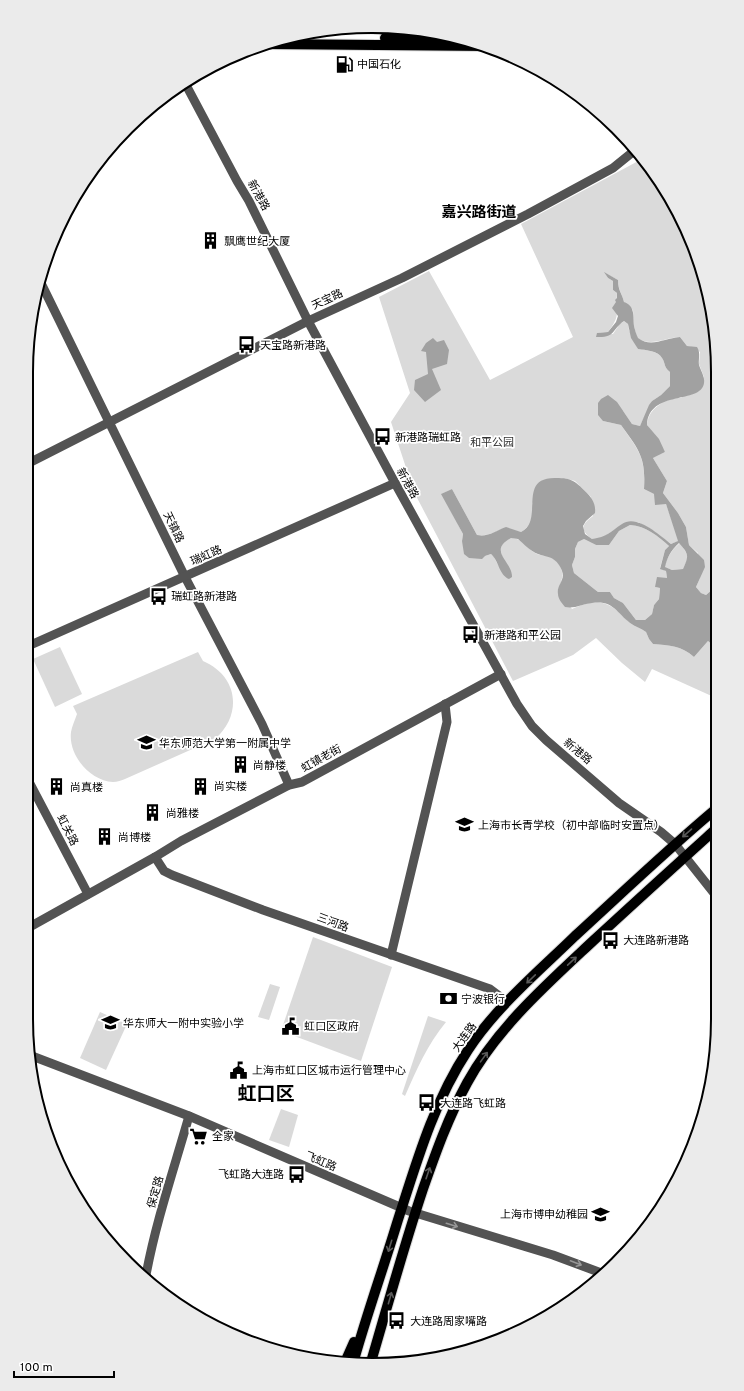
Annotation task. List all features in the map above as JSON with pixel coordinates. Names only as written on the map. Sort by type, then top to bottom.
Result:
[{"type":"main road","points":[[354,44],[374,39],[425,38]]},
{"type":"main road","points":[[288,44],[462,46]]},
{"type":"main road","name":"大连路","points":[[355,1357],[411,1176],[424,1140],[438,1107],[467,1051],[484,1028],[506,1003],[565,946],[711,812]]},
{"type":"main road","points":[[372,1358],[415,1214],[448,1120],[467,1081],[515,1017],[568,964],[711,833]]},
{"type":"main road","points":[[348,1357],[366,1323]]},
{"type":"street","name":"新港路","points":[[189,87],[237,181],[250,200],[308,321],[395,483],[501,674],[532,726],[546,740],[618,802],[661,832],[675,844],[711,890]]},
{"type":"street","name":"天宝路","points":[[33,461],[308,321],[402,278],[528,214],[613,168],[631,153]]},
{"type":"street","name":"天镇路","points":[[44,289],[185,577],[262,724],[290,785]]},
{"type":"street","name":"瑞虹路","points":[[33,644],[395,483]]},
{"type":"street","name":"虹镇老街","points":[[33,926],[181,841],[290,785],[302,782],[501,674]]},
{"type":"street","points":[[391,956],[446,722],[445,704]]},
{"type":"street","name":"虹关路","points":[[33,789],[88,894]]},
{"type":"street","name":"三河路","points":[[155,857],[167,873],[263,910],[391,956],[490,989],[506,1003]]},
{"type":"street","name":"飞虹路","points":[[35,1057],[189,1116],[415,1214],[553,1255],[598,1272]]},
{"type":"street","name":"保定路","points":[[147,1273],[164,1200],[189,1116]]},
{"type":"green space","name":"和平公园","points":[[637,161],[654,184],[676,222],[693,263],[708,328],[711,372],[711,591],[706,595],[701,593],[696,587],[700,578],[698,553],[689,545],[686,527],[678,513],[663,493],[667,481],[653,458],[665,452],[647,425],[648,419],[654,409],[664,402],[675,398],[681,398],[704,377],[699,364],[700,352],[695,348],[687,346],[680,337],[653,342],[642,341],[637,338],[634,326],[633,310],[624,302],[618,280],[605,273],[608,278],[613,281],[613,290],[617,293],[617,314],[615,322],[608,332],[597,333],[613,334],[619,325],[624,321],[628,324],[629,330],[638,349],[651,351],[658,354],[663,360],[666,368],[670,372],[670,386],[652,401],[640,426],[632,424],[623,411],[603,421],[621,425],[640,454],[644,469],[644,489],[654,494],[666,504],[679,541],[671,544],[651,529],[638,522],[614,530],[602,538],[592,539],[585,533],[584,530],[584,525],[593,516],[591,497],[575,481],[568,479],[532,503],[533,511],[531,519],[527,527],[521,532],[504,528],[491,534],[477,535],[452,489],[442,494],[463,534],[462,541],[485,556],[491,554],[498,565],[512,574],[503,559],[501,551],[503,543],[511,538],[515,538],[522,542],[537,554],[548,556],[555,560],[561,567],[562,571],[562,580],[558,589],[572,609],[596,602],[607,604],[619,612],[629,622],[646,632],[653,644],[680,648],[694,657],[708,641],[711,644],[711,696],[652,669],[645,682],[622,663],[596,638],[573,655],[513,681],[414,492],[391,422],[410,393],[379,297],[429,271],[490,380],[573,337],[521,224]]},
{"type":"green space","points":[[630,525],[646,529],[669,546],[665,550],[660,568],[666,571],[667,578],[655,587],[660,588],[659,599],[654,605],[652,614],[645,620],[636,620],[623,603],[614,598],[610,592],[598,592],[574,573],[572,565],[578,542],[584,539],[596,545],[609,545],[619,531]]},
{"type":"green space","points":[[680,543],[687,556],[687,561],[683,569],[672,570],[664,567],[674,548]]},
{"type":"green space","points":[[60,647],[82,694],[55,707],[33,659]]},
{"type":"green space","points":[[198,652],[203,661],[215,668],[224,676],[230,686],[233,696],[233,707],[230,718],[224,729],[215,739],[118,781],[104,781],[89,772],[77,758],[71,741],[71,732],[77,714],[73,706]]},
{"type":"green space","points":[[313,937],[392,967],[361,1061],[281,1031]]},
{"type":"green space","points":[[270,984],[280,987],[269,1020],[258,1017]]},
{"type":"green space","points":[[100,1012],[127,1024],[106,1070],[80,1058]]},
{"type":"green space","points":[[428,1016],[446,1022],[428,1048],[405,1096],[402,1094]]},
{"type":"green space","points":[[281,1109],[298,1115],[289,1147],[269,1140]]},
{"type":"shaded area","points":[[604,272],[618,280],[624,302],[632,308],[634,326],[638,338],[648,342],[658,342],[680,337],[687,346],[697,347],[699,352],[699,365],[704,381],[701,390],[694,394],[656,406],[650,414],[647,425],[659,439],[665,452],[653,458],[667,481],[663,493],[678,513],[686,527],[689,545],[704,560],[705,567],[696,587],[701,593],[706,595],[711,591],[711,644],[708,641],[694,657],[680,648],[653,644],[646,632],[630,623],[614,608],[605,603],[565,607],[558,596],[558,590],[563,574],[557,562],[552,558],[532,551],[518,539],[511,538],[501,547],[503,557],[511,572],[512,577],[509,579],[503,574],[496,560],[491,554],[482,559],[469,558],[464,554],[462,541],[463,534],[441,494],[452,489],[477,535],[489,534],[506,527],[521,532],[528,526],[531,518],[532,500],[537,484],[544,480],[556,478],[566,479],[579,485],[593,501],[595,513],[583,526],[585,534],[592,539],[611,532],[622,524],[634,522],[648,527],[671,544],[678,541],[666,504],[655,505],[654,494],[644,489],[644,469],[637,448],[621,425],[603,421],[598,415],[598,403],[601,399],[608,395],[617,402],[632,424],[640,426],[652,401],[670,386],[670,372],[666,368],[663,360],[658,354],[652,351],[638,349],[631,338],[628,324],[624,321],[610,335],[596,337],[597,333],[608,332],[616,322],[618,316],[612,308],[617,298],[617,293],[613,290],[613,281],[608,278]],"holes":[[[630,525],[646,529],[656,535],[669,546],[665,550],[660,569],[666,571],[667,578],[657,577],[655,587],[660,588],[659,599],[654,605],[652,614],[645,620],[636,620],[623,603],[614,598],[610,592],[598,592],[574,573],[572,565],[578,542],[584,539],[596,545],[609,545],[619,531]],[[679,543],[685,550],[687,558],[683,569],[672,570],[665,567],[668,557]]]},
{"type":"shaded area","points":[[433,338],[437,342],[444,340],[449,350],[447,364],[432,369],[441,390],[425,402],[414,390],[415,380],[428,374],[426,352],[421,351],[426,343]]},
{"type":"place","name":"中国石化","points":[[344,64]]},
{"type":"place","name":"飘鹰世纪大厦","points":[[211,241]]},
{"type":"place","name":"天宝路新港路","points":[[247,345]]},
{"type":"place","name":"新港路瑞虹路","points":[[382,437]]},
{"type":"place","name":"瑞虹路新港路","points":[[158,596]]},
{"type":"place","name":"新港路和平公园","points":[[471,635]]},
{"type":"place","name":"华东师范大学第一附属中学","points":[[146,743]]},
{"type":"place","name":"尚静楼","points":[[240,765]]},
{"type":"place","name":"尚实楼","points":[[201,786]]},
{"type":"place","name":"尚真楼","points":[[57,787]]},
{"type":"place","name":"尚雅楼","points":[[153,813]]},
{"type":"place","name":"上海市长青学校（初中部临时安置点）","points":[[465,825]]},
{"type":"place","name":"尚博楼","points":[[105,837]]},
{"type":"place","name":"大连路新港路","points":[[610,940]]},
{"type":"place","name":"宁波银行","points":[[448,999]]},
{"type":"place","name":"华东师大一附中实验小学","points":[[110,1023]]},
{"type":"place","name":"虹口区政府","points":[[291,1026]]},
{"type":"place","name":"上海市虹口区城市运行管理中心","points":[[239,1070]]},
{"type":"place","name":"大连路飞虹路","points":[[427,1103]]},
{"type":"place","name":"全家","points":[[199,1136]]},
{"type":"place","name":"飞虹路大连路","points":[[297,1174]]},
{"type":"place","name":"上海市博申幼稚园","points":[[601,1214]]},
{"type":"place","name":"大连路周家嘴路","points":[[397,1321]]},
{"type":"district","name":"嘉兴路街道","points":[[479,212]]},
{"type":"district","name":"虹口区","points":[[266,1093]]}]
